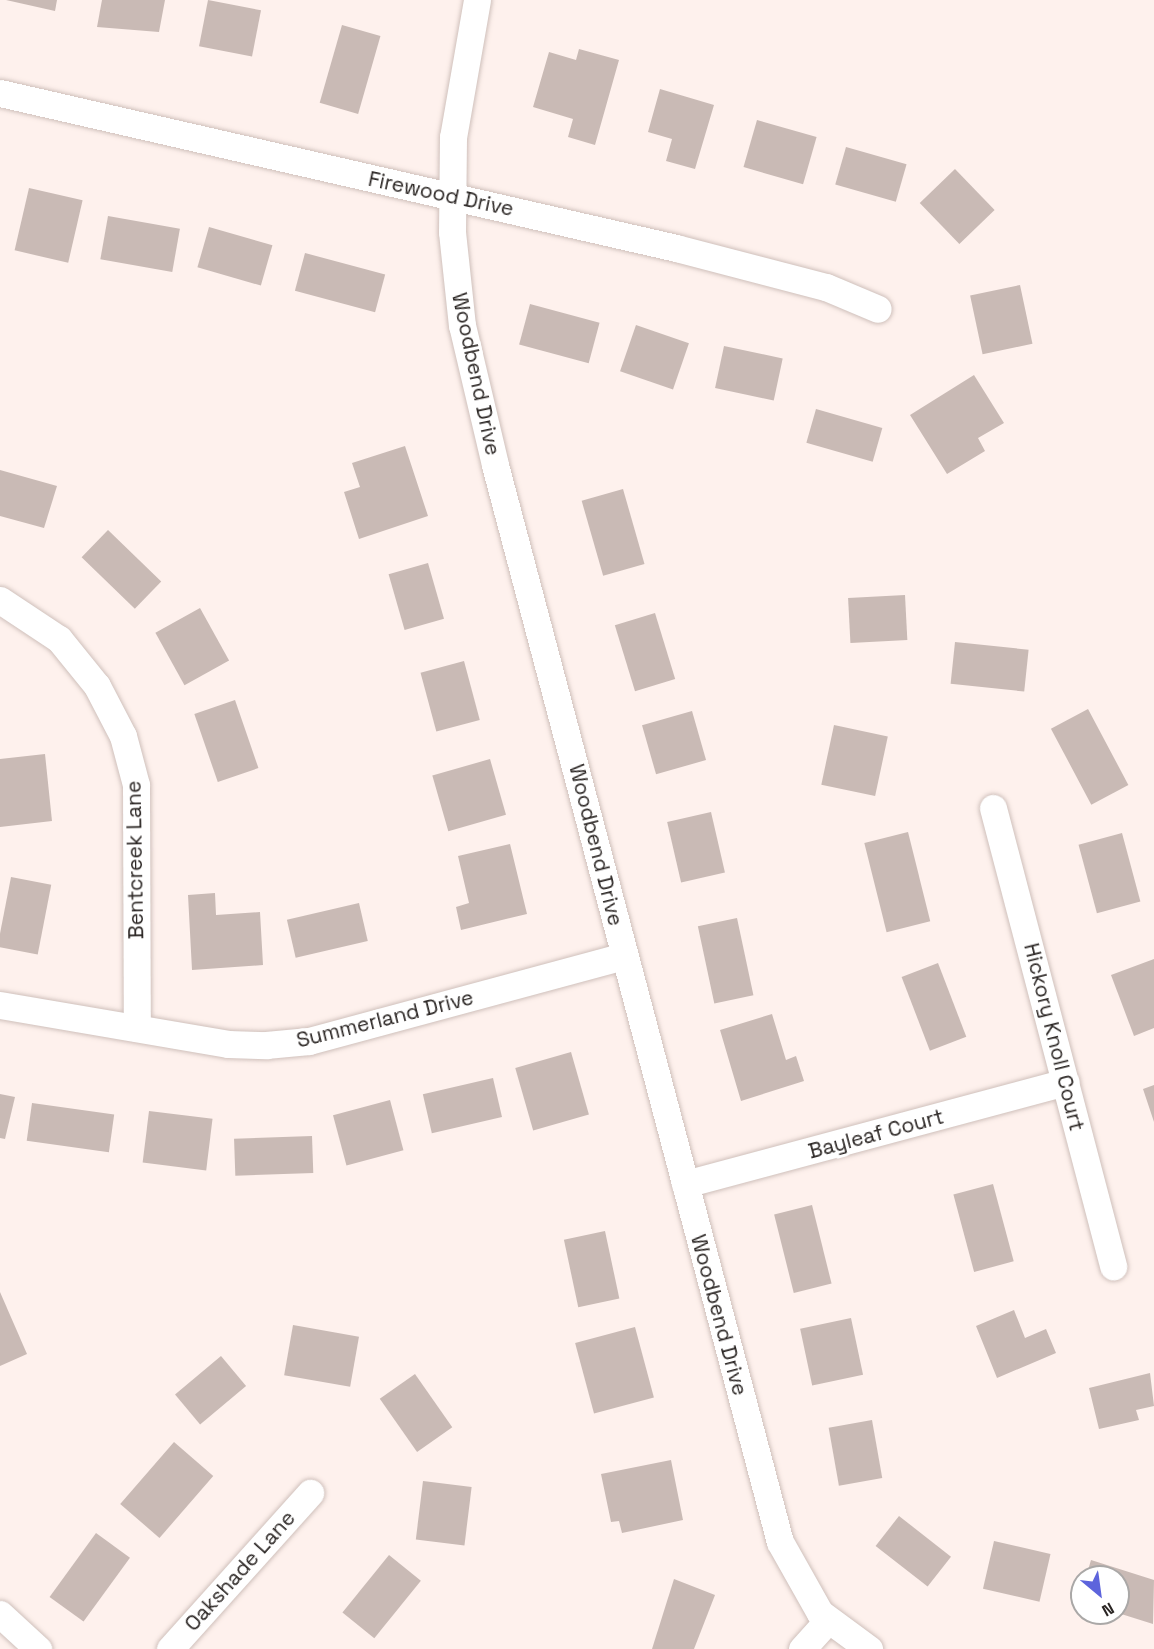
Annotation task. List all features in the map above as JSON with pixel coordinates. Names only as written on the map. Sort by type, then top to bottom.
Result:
[{"type":"street","name":"Woodbend Drive","points":[[477,0],[453,137],[452,200],[462,324],[624,956],[780,1542],[791,1568],[828,1620],[869,1649]]},
{"type":"street","name":"Firewood Drive","points":[[0,93],[452,200],[676,248],[826,287],[878,309]]},
{"type":"street","name":"Bentcreek Lane","points":[[0,600],[59,639],[97,686],[126,745],[136,785],[137,1028]]},
{"type":"street","name":"Hickory Knoll Court","points":[[993,808],[1113,1267]]},
{"type":"street","name":"Summerland Drive","points":[[0,1005],[228,1044],[309,1041],[624,956]]},
{"type":"street","name":"Bayleaf Court","points":[[685,1184],[1066,1082]]},
{"type":"street","name":"Oakshade Lane","points":[[170,1649],[310,1493]]},
{"type":"street","points":[[0,1614],[38,1649]]},
{"type":"street","points":[[802,1649],[828,1620]]},
{"type":"building","points":[[6,0],[57,0],[55,11]]},
{"type":"building","points":[[102,0],[165,0],[159,32],[97,27]]},
{"type":"building","points":[[208,0],[261,10],[252,56],[199,46]]},
{"type":"building","points":[[342,25],[380,36],[358,114],[320,103]]},
{"type":"building","points":[[579,49],[619,60],[595,145],[568,137],[573,119],[533,107],[549,52],[576,60]]},
{"type":"building","points":[[660,89],[714,105],[695,169],[666,161],[672,139],[648,132]]},
{"type":"building","points":[[757,120],[817,137],[803,184],[743,167]]},
{"type":"building","points":[[846,147],[907,164],[896,202],[835,184]]},
{"type":"building","points":[[955,169],[995,210],[959,244],[920,203]]},
{"type":"building","points":[[29,188],[83,200],[68,263],[15,250]]},
{"type":"building","points":[[108,216],[180,229],[172,272],[100,259]]},
{"type":"building","points":[[209,227],[272,245],[261,286],[197,267]]},
{"type":"building","points":[[305,253],[385,274],[375,312],[295,291]]},
{"type":"building","points":[[1020,285],[1032,344],[983,354],[970,296]]},
{"type":"building","points":[[530,304],[600,323],[589,363],[519,345]]},
{"type":"building","points":[[636,325],[689,343],[673,390],[620,371]]},
{"type":"building","points":[[724,346],[783,358],[774,401],[715,388]]},
{"type":"building","points":[[974,375],[1004,423],[978,438],[985,451],[947,474],[910,415]]},
{"type":"building","points":[[816,409],[882,428],[873,462],[806,443]]},
{"type":"building","points":[[405,446],[428,516],[359,539],[344,492],[360,487],[352,463]]},
{"type":"building","points":[[0,470],[57,486],[44,528],[0,516]]},
{"type":"building","points":[[623,489],[644,564],[603,576],[582,501]]},
{"type":"building","points":[[108,530],[161,581],[135,609],[82,557]]},
{"type":"building","points":[[428,563],[444,619],[405,630],[389,574]]},
{"type":"building","points":[[905,595],[907,640],[850,643],[848,598]]},
{"type":"building","points":[[200,608],[229,660],[184,685],[155,633]]},
{"type":"building","points":[[655,613],[675,679],[635,691],[615,625]]},
{"type":"building","points":[[955,642],[1029,650],[1024,692],[951,684]]},
{"type":"building","points":[[464,661],[480,720],[436,732],[421,673]]},
{"type":"building","points":[[235,700],[258,768],[218,782],[194,714]]},
{"type":"building","points":[[1088,709],[1128,785],[1091,805],[1051,729]]},
{"type":"building","points":[[692,711],[706,760],[656,774],[642,725]]},
{"type":"building","points":[[834,725],[888,736],[875,796],[821,785]]},
{"type":"building","points":[[45,754],[52,821],[0,827],[0,759]]},
{"type":"building","points":[[490,759],[506,815],[448,831],[432,776]]},
{"type":"building","points":[[711,812],[725,872],[681,883],[667,822]]},
{"type":"building","points":[[908,832],[930,921],[887,932],[864,843]]},
{"type":"building","points":[[1122,833],[1140,902],[1097,913],[1079,845]]},
{"type":"building","points":[[510,844],[527,914],[461,930],[456,907],[469,903],[458,856]]},
{"type":"building","points":[[11,877],[51,885],[38,955],[0,947],[0,934]]},
{"type":"building","points":[[215,893],[216,915],[260,912],[263,965],[192,970],[188,895]]},
{"type":"building","points":[[359,903],[368,941],[296,958],[287,920]]},
{"type":"building","points":[[737,918],[753,995],[714,1004],[698,926]]},
{"type":"building","points":[[1154,959],[1154,1028],[1134,1036],[1111,975]]},
{"type":"building","points":[[938,963],[966,1037],[930,1051],[902,977]]},
{"type":"building","points":[[772,1014],[786,1060],[796,1056],[804,1081],[741,1101],[720,1030]]},
{"type":"building","points":[[571,1052],[589,1114],[533,1130],[515,1068]]},
{"type":"building","points":[[493,1078],[502,1117],[432,1133],[423,1094]]},
{"type":"building","points":[[1154,1085],[1154,1122],[1143,1089]]},
{"type":"building","points":[[0,1094],[15,1097],[5,1139],[0,1138]]},
{"type":"building","points":[[390,1100],[403,1150],[346,1165],[333,1115]]},
{"type":"building","points":[[32,1103],[114,1115],[109,1152],[27,1141]]},
{"type":"building","points":[[149,1111],[213,1119],[206,1170],[143,1163]]},
{"type":"building","points":[[312,1136],[313,1173],[235,1176],[234,1139]]},
{"type":"building","points":[[993,1184],[1014,1261],[974,1272],[953,1195]]},
{"type":"building","points":[[812,1205],[832,1284],[794,1293],[774,1214]]},
{"type":"building","points":[[605,1231],[619,1298],[578,1307],[564,1240]]},
{"type":"building","points":[[0,1292],[27,1354],[0,1366]]},
{"type":"building","points":[[1014,1310],[1025,1338],[1046,1329],[1056,1353],[997,1378],[976,1326]]},
{"type":"building","points":[[851,1318],[863,1375],[812,1386],[800,1329]]},
{"type":"building","points":[[293,1325],[359,1337],[350,1387],[284,1375]]},
{"type":"building","points":[[635,1327],[654,1398],[594,1414],[575,1343]]},
{"type":"building","points":[[221,1356],[246,1386],[200,1424],[175,1395]]},
{"type":"building","points":[[1150,1373],[1154,1406],[1136,1410],[1139,1420],[1099,1429],[1089,1388]]},
{"type":"building","points":[[415,1374],[452,1427],[417,1452],[380,1399]]},
{"type":"building","points":[[872,1420],[882,1478],[839,1486],[829,1428]]},
{"type":"building","points":[[174,1442],[213,1476],[159,1538],[120,1504]]},
{"type":"building","points":[[671,1460],[683,1520],[622,1533],[619,1521],[611,1522],[601,1474]]},
{"type":"building","points":[[423,1481],[472,1487],[464,1546],[416,1540]]},
{"type":"building","points":[[899,1516],[951,1557],[928,1587],[876,1546]]},
{"type":"building","points":[[96,1533],[130,1558],[84,1622],[50,1597]]},
{"type":"building","points":[[994,1541],[1051,1554],[1039,1602],[983,1589]]},
{"type":"building","points":[[389,1555],[421,1581],[374,1638],[342,1613]]},
{"type":"building","points":[[1091,1560],[1107,1565],[1090,1565]]},
{"type":"building","points":[[1130,1572],[1154,1580],[1153,1624],[1130,1617]]},
{"type":"building","points":[[674,1579],[715,1595],[694,1649],[652,1649]]}]
